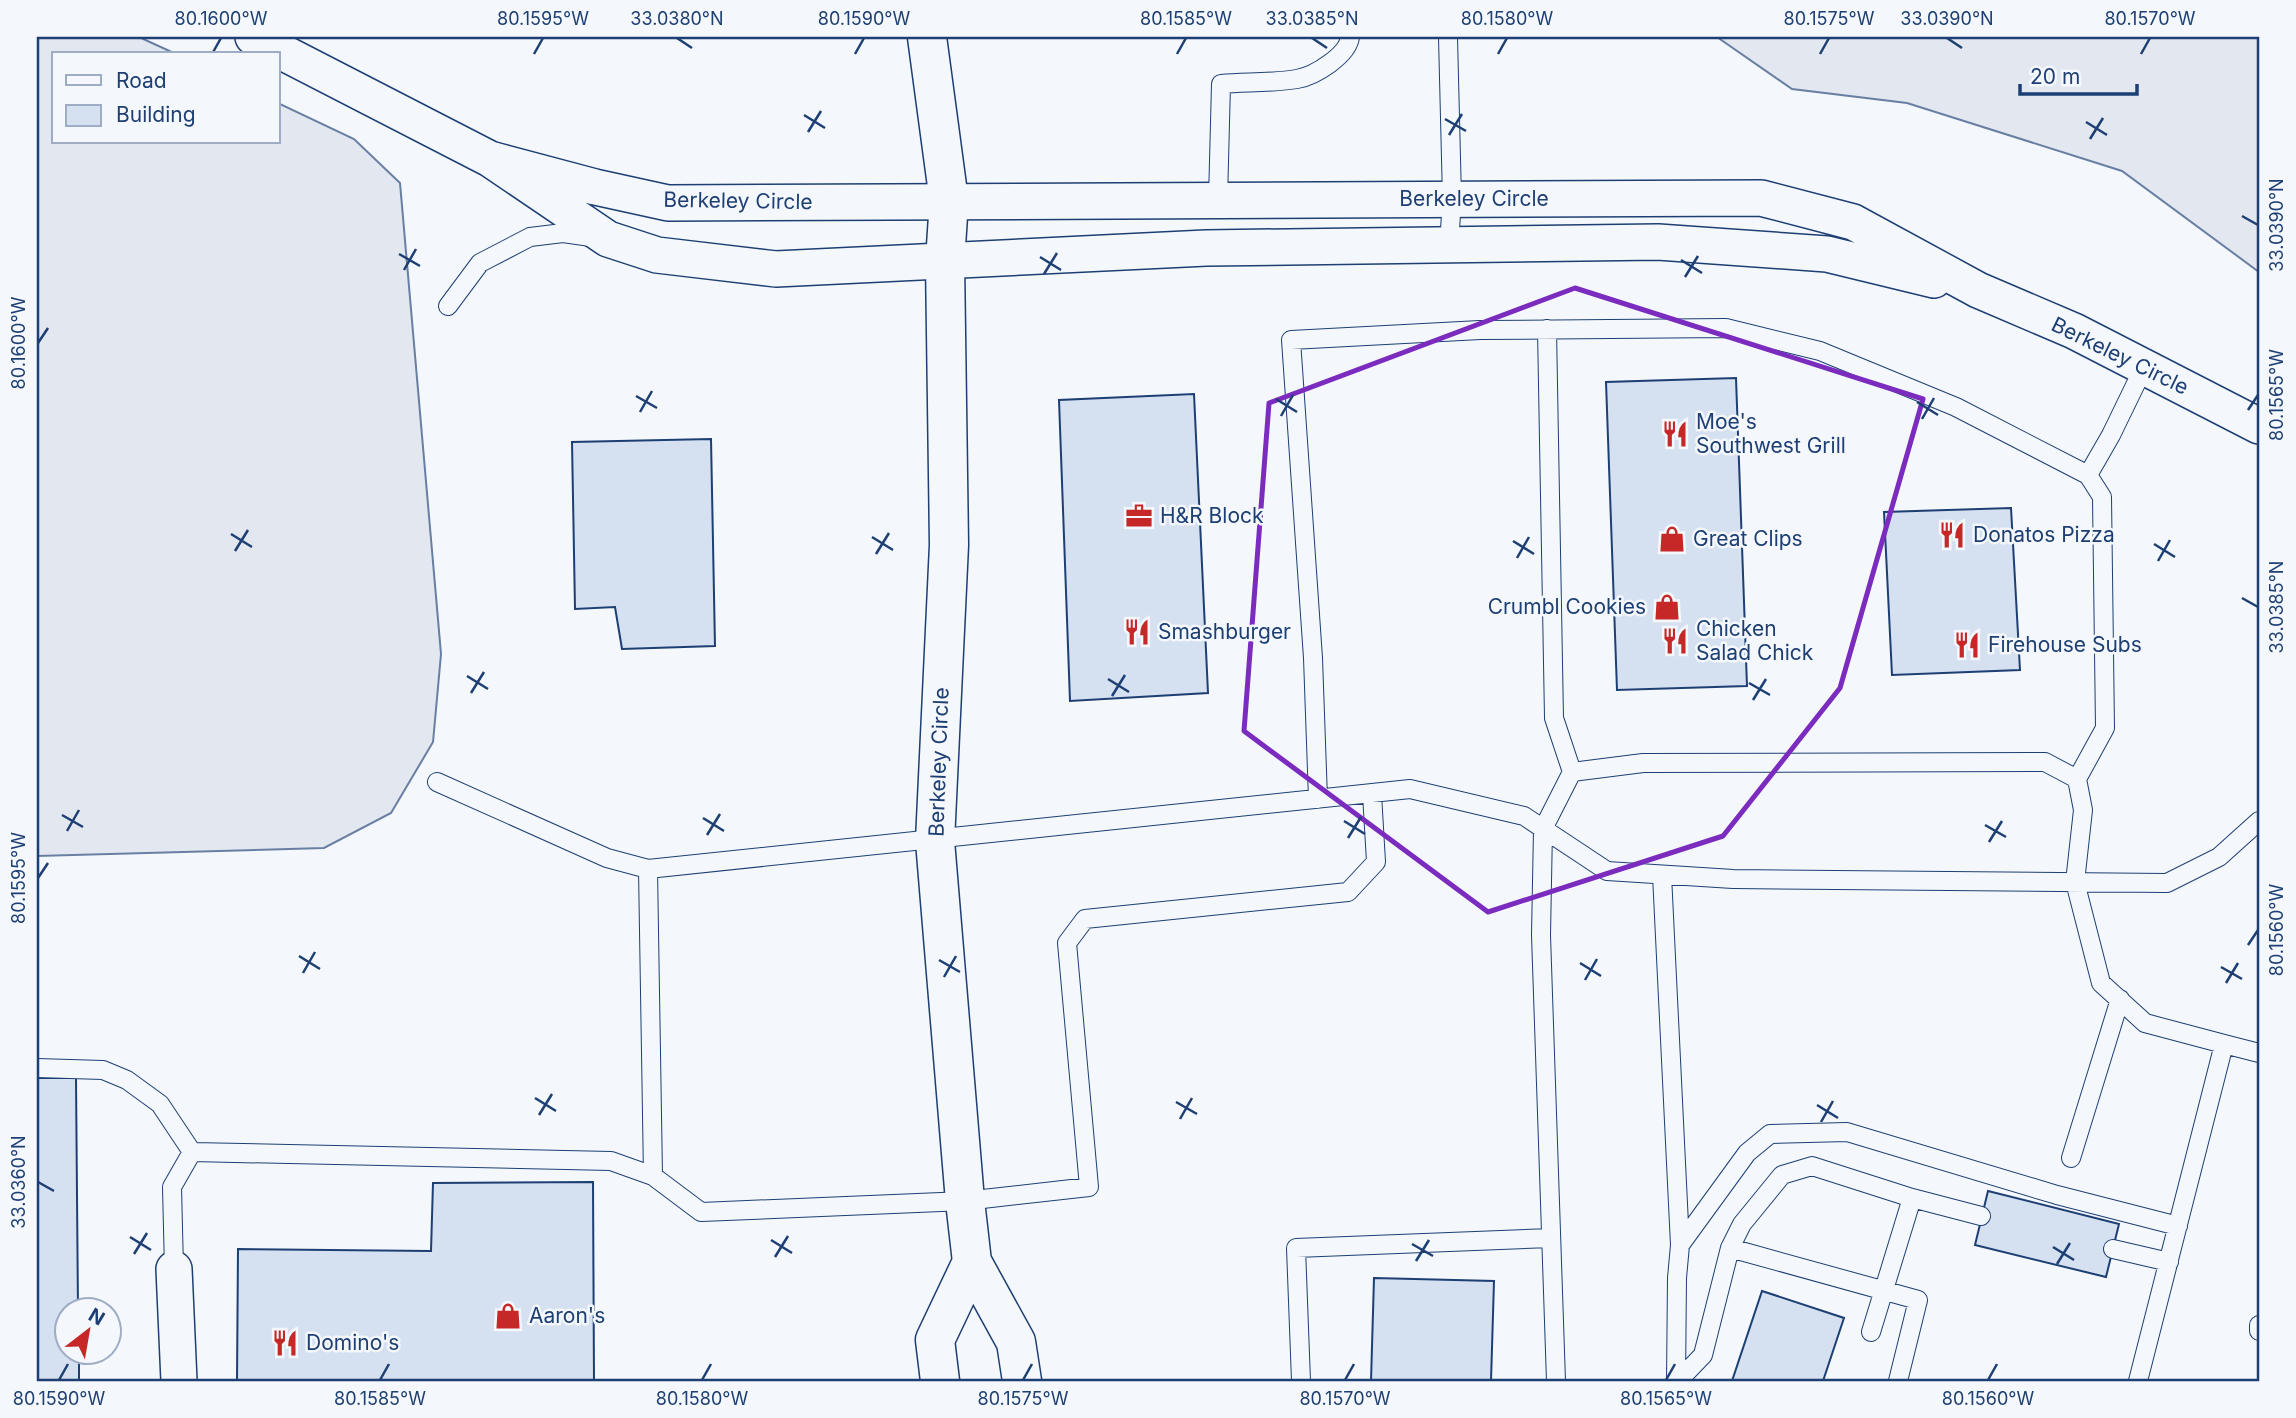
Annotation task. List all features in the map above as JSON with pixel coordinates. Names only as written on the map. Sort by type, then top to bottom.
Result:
[{"type":"street","name":"Berkeley Circle","points":[[253,37],[490,159],[608,239],[657,255],[776,269],[1206,248],[1658,242],[1827,254],[1978,290]]},
{"type":"street","name":"Berkeley Circle","points":[[927,37],[949,201],[945,261],[949,545],[935,841],[972,1262],[1016,1342],[1021,1381]]},
{"type":"street","name":"Berkeley Circle","points":[[490,159],[594,187],[668,203],[1761,198],[1853,222],[1978,290],[2074,331],[2259,426]]},
{"type":"street","points":[[940,1381],[935,1340],[972,1262]]},
{"type":"street","points":[[174,1269],[178,1381]]},
{"type":"lane","points":[[1218,200],[1221,84],[1300,79],[1334,61],[1349,45],[1350,37]]},
{"type":"lane","points":[[1448,37],[1452,199],[1449,245]]},
{"type":"lane","points":[[447,306],[480,262],[530,237],[564,233],[608,239]]},
{"type":"lane","points":[[1318,799],[1292,340],[1480,330],[1726,328],[1820,351],[1956,407],[2088,475],[2102,497],[2105,728],[2077,779],[2083,810],[2075,882],[2101,983],[2145,1023],[2259,1054]]},
{"type":"lane","points":[[1547,329],[1554,718],[1573,772],[1543,829],[1541,935],[1556,1381]]},
{"type":"lane","points":[[2088,475],[2111,435],[2144,366]]},
{"type":"lane","points":[[1573,772],[1643,763],[2045,762],[2077,779]]},
{"type":"lane","points":[[437,782],[607,858],[648,869],[935,841],[1410,789],[1524,817],[1607,872],[1733,879],[2168,883],[2219,857],[2259,821]]},
{"type":"lane","points":[[192,1152],[611,1161],[653,1176],[701,1212],[965,1201],[1089,1187],[1067,943],[1085,919],[1348,892],[1376,862],[1372,794]]},
{"type":"lane","points":[[648,869],[653,1176]]},
{"type":"lane","points":[[1662,875],[1680,1245],[1677,1278],[1677,1381]]},
{"type":"lane","points":[[2071,1158],[2119,999]]},
{"type":"lane","points":[[2138,1381],[2224,1044]]},
{"type":"lane","points":[[37,1068],[103,1070],[127,1080],[160,1104],[192,1152]]},
{"type":"lane","points":[[1680,1245],[1747,1153],[1770,1134],[1847,1132],[2057,1195],[2178,1226]]},
{"type":"lane","points":[[174,1269],[172,1187],[192,1152]]},
{"type":"lane","points":[[1677,1381],[1703,1354],[1730,1248],[1742,1224],[1782,1175],[1812,1166],[1912,1198],[1981,1216]]},
{"type":"lane","points":[[1871,1332],[1912,1198]]},
{"type":"lane","points":[[1301,1381],[1296,1248],[1551,1238]]},
{"type":"lane","points":[[1730,1248],[1918,1300],[1898,1381]]},
{"type":"lane","points":[[2112,1249],[2168,1262]]},
{"type":"lane","points":[[2259,1325],[2259,1331]]},
{"type":"highlighted area","points":[[1575,288],[1923,399],[1840,688],[1723,836],[1488,912],[1244,731],[1269,403]]},
{"type":"shaded area","points":[[37,37],[139,37],[172,52],[52,52],[52,144],[280,144],[280,104],[354,139],[400,183],[441,654],[433,742],[391,813],[324,848],[37,856]]},
{"type":"shaded area","points":[[1717,37],[2259,37],[2259,272],[2122,171],[1907,103],[1792,89]]},
{"type":"building","points":[[1736,378],[1747,686],[1617,690],[1606,382]]},
{"type":"building","points":[[1194,394],[1208,693],[1070,701],[1059,400]]},
{"type":"building","points":[[711,439],[715,646],[622,649],[615,607],[575,609],[572,442]]},
{"type":"building","points":[[2011,508],[2020,670],[1892,675],[1884,512]]},
{"type":"building","points":[[37,1078],[76,1078],[78,1296],[52,1296],[52,1366],[79,1366],[79,1381],[37,1381]]},
{"type":"building","points":[[593,1182],[594,1381],[237,1381],[238,1249],[431,1251],[433,1183]]},
{"type":"building","points":[[1988,1191],[2119,1224],[2106,1277],[1975,1245]]},
{"type":"building","points":[[1374,1278],[1494,1281],[1491,1381],[1371,1381]]},
{"type":"building","points":[[1762,1291],[1844,1318],[1823,1381],[1732,1381]]},
{"type":"place","name":"Moe's Southwest Grill","points":[[1675,434]]},
{"type":"place","name":"H&R Block","points":[[1139,516]]},
{"type":"place","name":"Donatos Pizza","points":[[1952,535]]},
{"type":"place","name":"Great Clips","points":[[1672,539]]},
{"type":"place","name":"Crumbl Cookies","points":[[1667,607]]},
{"type":"place","name":"Smashburger","points":[[1137,632]]},
{"type":"place","name":"Chicken Salad Chick","points":[[1675,641]]},
{"type":"place","name":"Firehouse Subs","points":[[1967,645]]},
{"type":"place","name":"Aaron's","points":[[508,1316]]},
{"type":"place","name":"Domino's","points":[[285,1343]]}]
